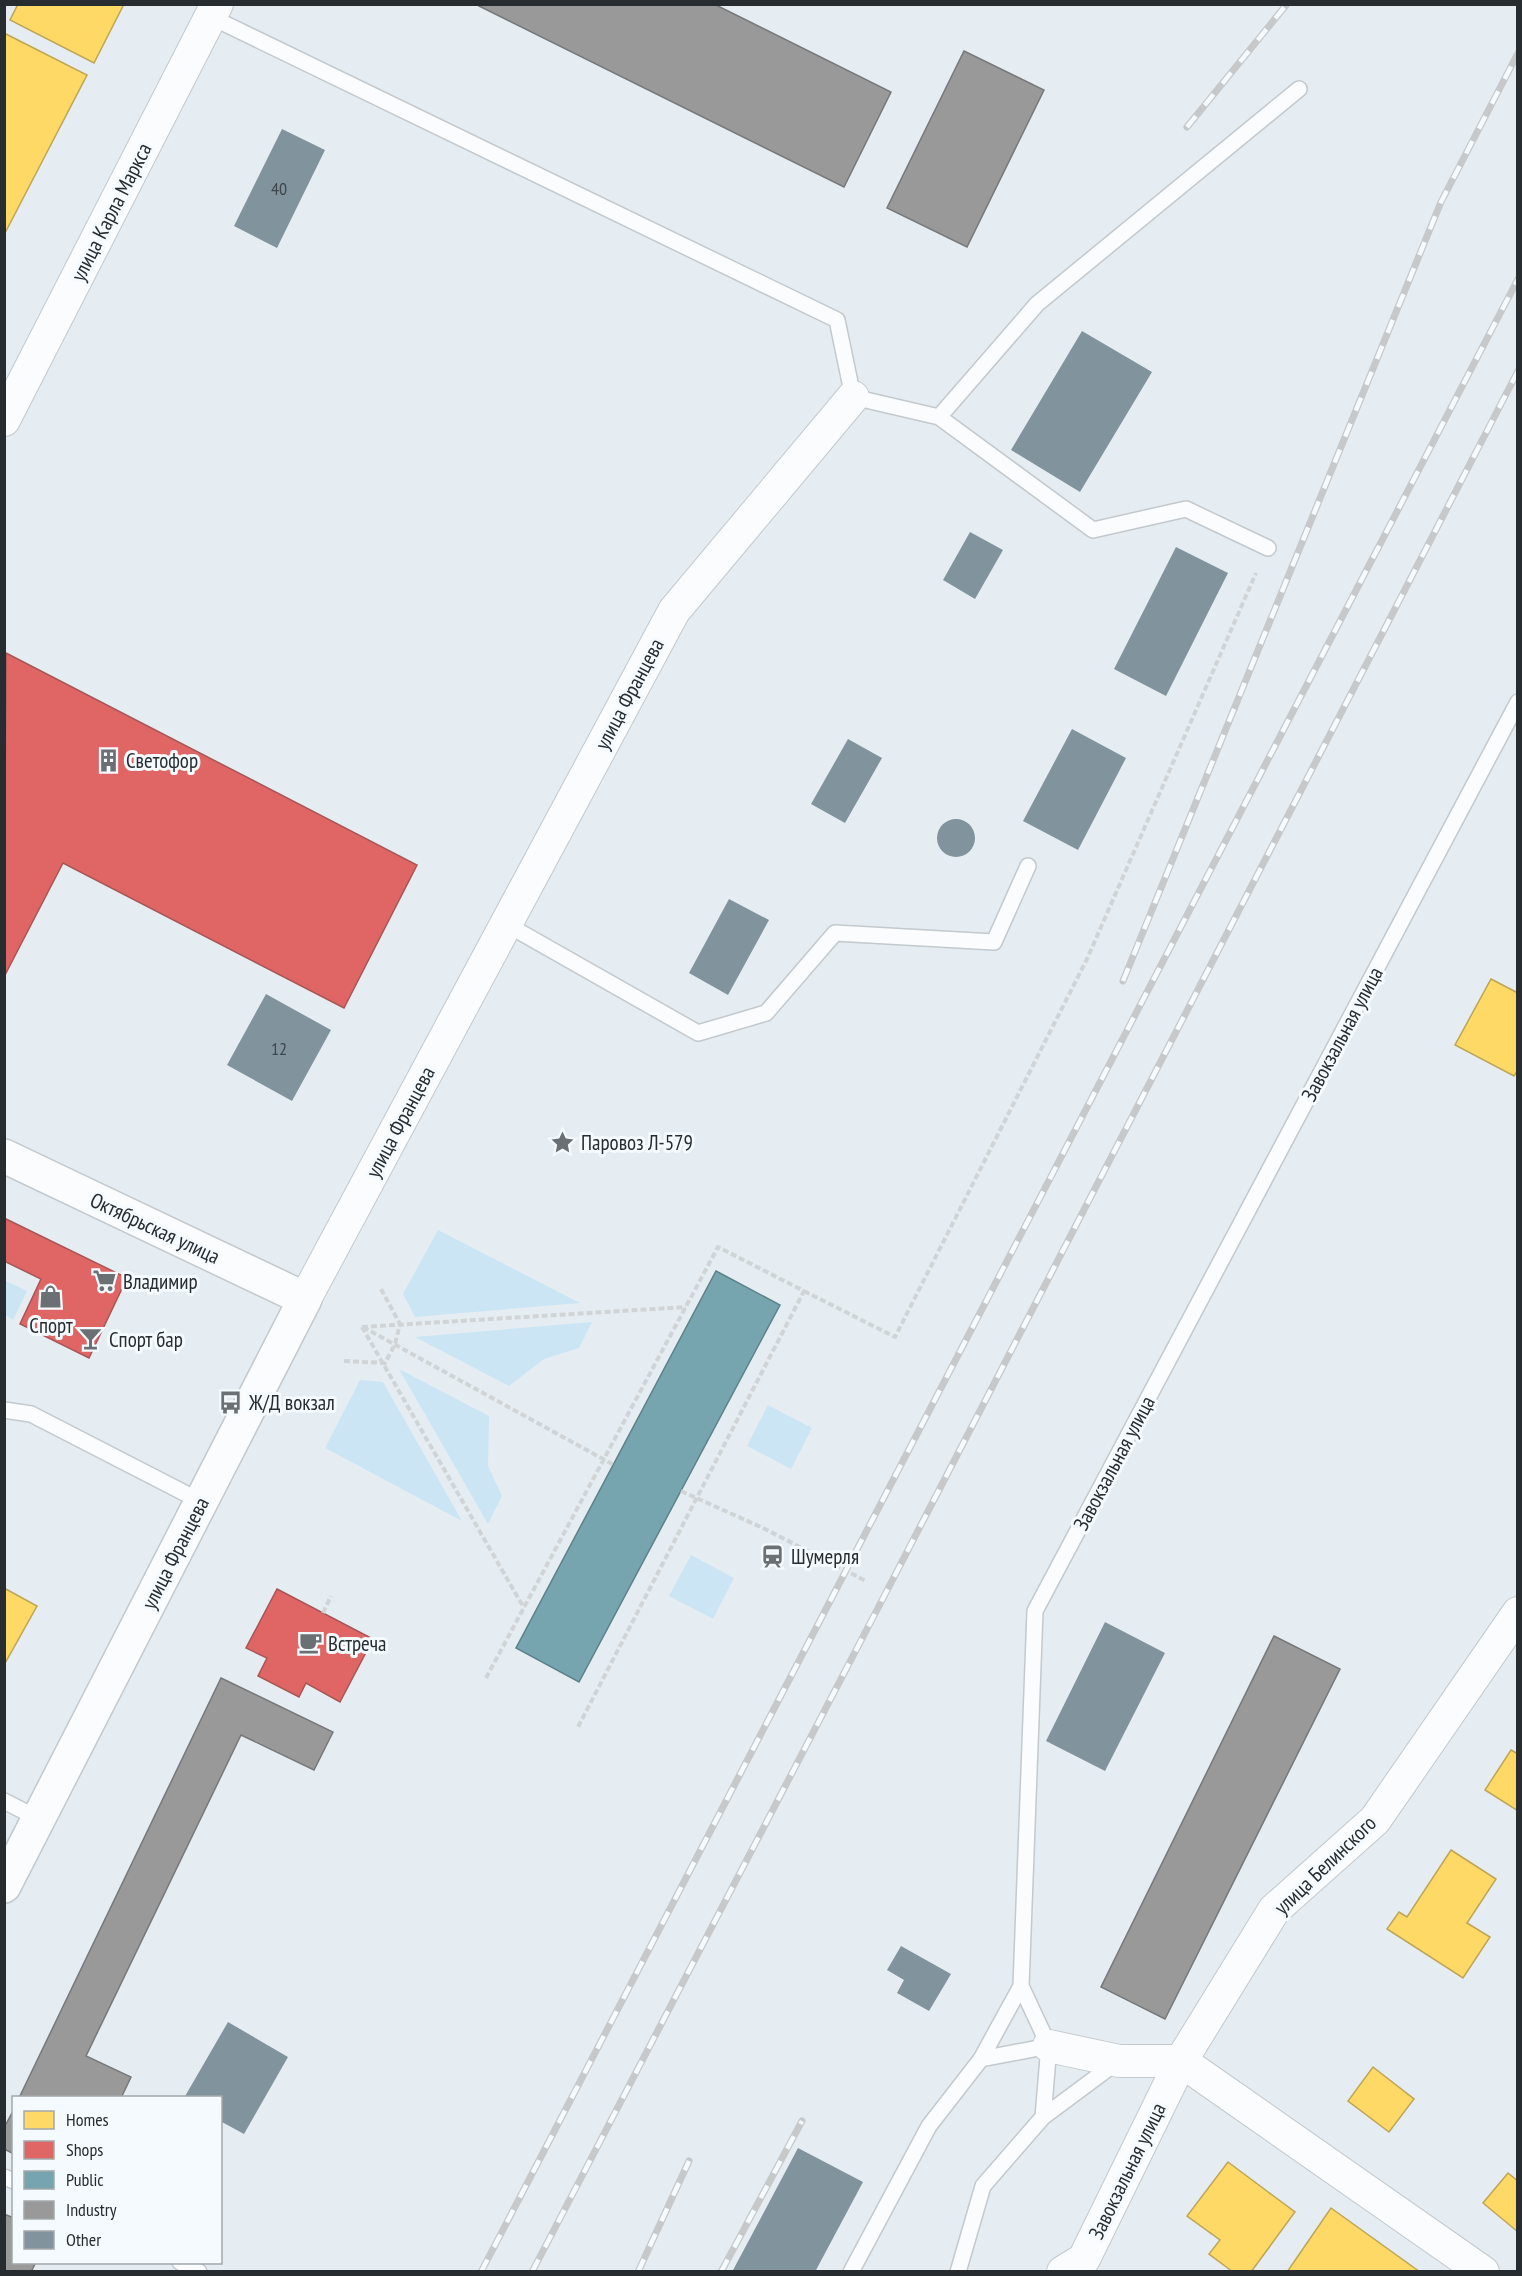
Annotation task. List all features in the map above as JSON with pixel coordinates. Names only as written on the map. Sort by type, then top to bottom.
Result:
[{"type":"main road","name":"Октябрьская улица","points":[[4,1156],[305,1299]]},
{"type":"main road","name":"улица Францева","points":[[4,1886],[305,1299]]},
{"type":"street","name":"улица Карла Маркса","points":[[4,420],[214,11]]},
{"type":"street","name":"улица Францева","points":[[305,1299],[674,611],[853,397]]},
{"type":"street","name":"улица Белинского","points":[[1181,2061],[1274,1910],[1375,1820],[1518,1613]]},
{"type":"street","points":[[1049,2046],[1119,2061],[1181,2061],[1483,2271]]},
{"type":"street","name":"Завокзальная улица","points":[[1063,2271],[1084,2259],[1181,2061]]},
{"type":"lane","points":[[214,11],[837,320],[853,397],[939,417],[1093,530],[1186,508],[1268,548]]},
{"type":"lane","points":[[939,417],[1037,304],[1299,89]]},
{"type":"lane","name":"Завокзальная улица","points":[[1049,2046],[1021,1986],[1035,1611],[1518,702]]},
{"type":"lane","points":[[506,924],[698,1033],[766,1013],[835,933],[994,942],[1028,866]]},
{"type":"lane","points":[[4,1410],[31,1414],[201,1502]]},
{"type":"lane","points":[[4,1801],[39,1819]]},
{"type":"lane","points":[[851,2271],[929,2126],[981,2060],[1021,1986]]},
{"type":"lane","points":[[981,2060],[1049,2046],[1042,2117]]},
{"type":"lane","points":[[958,2271],[983,2186],[1042,2117],[1119,2061]]},
{"type":"lane","points":[[184,2264],[198,2271]]},
{"type":"path","points":[[486,1678],[718,1247],[895,1337],[1087,959],[1268,548]]},
{"type":"path","points":[[381,1289],[400,1324],[385,1363]]},
{"type":"path","points":[[578,1727],[804,1291]]},
{"type":"path","points":[[362,1327],[686,1307]]},
{"type":"path","points":[[362,1327],[614,1465]]},
{"type":"path","points":[[362,1327],[385,1363],[524,1608]]},
{"type":"path","points":[[344,1361],[385,1363]]},
{"type":"path","points":[[681,1491],[763,1528],[866,1581]]},
{"type":"path","points":[[323,1612],[331,1596]]},
{"type":"shaded area","points":[[438,1230],[580,1303],[415,1317],[403,1294]]},
{"type":"shaded area","points":[[4,1280],[27,1291],[13,1320],[5,1315]]},
{"type":"shaded area","points":[[592,1322],[579,1348],[544,1359],[509,1386],[415,1337]]},
{"type":"shaded area","points":[[399,1369],[489,1416],[488,1466],[502,1496],[488,1524]]},
{"type":"shaded area","points":[[360,1380],[383,1382],[462,1521],[325,1448]]},
{"type":"shaded area","points":[[768,1405],[812,1428],[791,1469],[747,1446]]},
{"type":"shaded area","points":[[691,1555],[734,1578],[713,1619],[669,1596]]},
{"type":"building: Homes","points":[[18,4],[124,4],[94,63],[10,20]]},
{"type":"building: Homes","points":[[4,33],[87,75],[4,235]]},
{"type":"building: Homes","points":[[1491,979],[1518,993],[1518,1070],[1514,1076],[1455,1045]]},
{"type":"building: Homes","points":[[4,1588],[37,1606],[4,1665]]},
{"type":"building: Homes","points":[[1511,1750],[1518,1754],[1518,1811],[1485,1790]]},
{"type":"building: Homes","points":[[1451,1850],[1496,1879],[1467,1923],[1490,1937],[1463,1978],[1387,1929],[1399,1912],[1407,1917]]},
{"type":"building: Homes","points":[[1373,2067],[1414,2099],[1389,2132],[1348,2101]]},
{"type":"building: Homes","points":[[1228,2162],[1295,2212],[1251,2272],[1233,2272],[1209,2254],[1220,2240],[1187,2216]]},
{"type":"building: Homes","points":[[1508,2173],[1518,2181],[1518,2232],[1483,2203]]},
{"type":"building: Homes","points":[[1331,2208],[1420,2272],[1287,2272]]},
{"type":"building: Shops","name":"Светофор","points":[[6,653],[417,865],[344,1008],[63,863],[4,977]]},
{"type":"building: Shops","points":[[4,1218],[127,1278],[89,1358],[20,1324],[41,1279],[4,1261]]},
{"type":"building: Shops","name":"Встреча","points":[[277,1589],[373,1639],[340,1702],[306,1683],[299,1697],[258,1676],[267,1658],[246,1648]]},
{"type":"building: Public","points":[[716,1271],[780,1305],[579,1682],[516,1648]]},
{"type":"building: Industry","points":[[475,4],[714,4],[891,92],[844,187]]},
{"type":"building: Industry","points":[[964,51],[1044,90],[967,247],[887,208]]},
{"type":"building: Industry","points":[[1274,1636],[1340,1669],[1165,2019],[1101,1987]]},
{"type":"building: Industry","points":[[221,1678],[333,1732],[314,1770],[241,1735],[86,2056],[131,2077],[122,2096],[20,2096]]},
{"type":"building: Industry","points":[[12,2113],[12,2153],[4,2149],[4,2128]]},
{"type":"building: Industry","points":[[4,2214],[12,2217],[12,2264],[35,2264],[31,2272],[4,2272]]},
{"type":"building: Other","points":[[282,129],[325,150],[277,248],[234,226]]},
{"type":"building: Other","points":[[1082,331],[1152,372],[1080,492],[1011,450]]},
{"type":"building: Other","points":[[970,532],[1003,550],[975,599],[943,580]]},
{"type":"building: Other","points":[[1176,547],[1228,573],[1166,696],[1114,669]]},
{"type":"building: Other","points":[[1072,729],[1126,758],[1078,850],[1023,821]]},
{"type":"building: Other","points":[[848,739],[882,758],[845,823],[811,804]]},
{"type":"building: Other","points":[[956,819],[970,824],[975,838],[970,852],[956,857],[942,852],[937,838],[942,824]]},
{"type":"building: Other","points":[[729,899],[769,920],[728,995],[689,973]]},
{"type":"building: Other","points":[[266,994],[331,1030],[292,1101],[227,1065]]},
{"type":"building: Other","points":[[1105,1622],[1165,1653],[1105,1771],[1046,1741]]},
{"type":"building: Other","points":[[901,1946],[951,1974],[929,2011],[897,1993],[904,1980],[887,1970]]},
{"type":"building: Other","points":[[228,2022],[288,2057],[244,2134],[222,2122],[222,2096],[185,2096]]},
{"type":"building: Other","points":[[798,2148],[863,2182],[815,2272],[732,2272]]},
{"type":"railway","points":[[1187,127],[1287,4]]},
{"type":"railway","points":[[1123,981],[1441,202],[1518,53]]},
{"type":"railway","points":[[481,2272],[1518,279]]},
{"type":"railway","points":[[532,2272],[1518,371]]},
{"type":"railway","points":[[721,2272],[802,2121]]},
{"type":"railway","points":[[638,2272],[689,2161]]},
{"type":"place","name":"Светофор","points":[[108,760]]},
{"type":"place","name":"Паровоз Л-579","points":[[563,1142]]},
{"type":"place","name":"Владимир","points":[[105,1281]]},
{"type":"place","name":"Спорт","points":[[51,1297]]},
{"type":"place","name":"Спорт бар","points":[[91,1339]]},
{"type":"place","name":"Ж/Д вокзал","points":[[231,1402]]},
{"type":"place","name":"Шумерля","points":[[773,1556]]},
{"type":"place","name":"Встреча","points":[[310,1643]]}]
